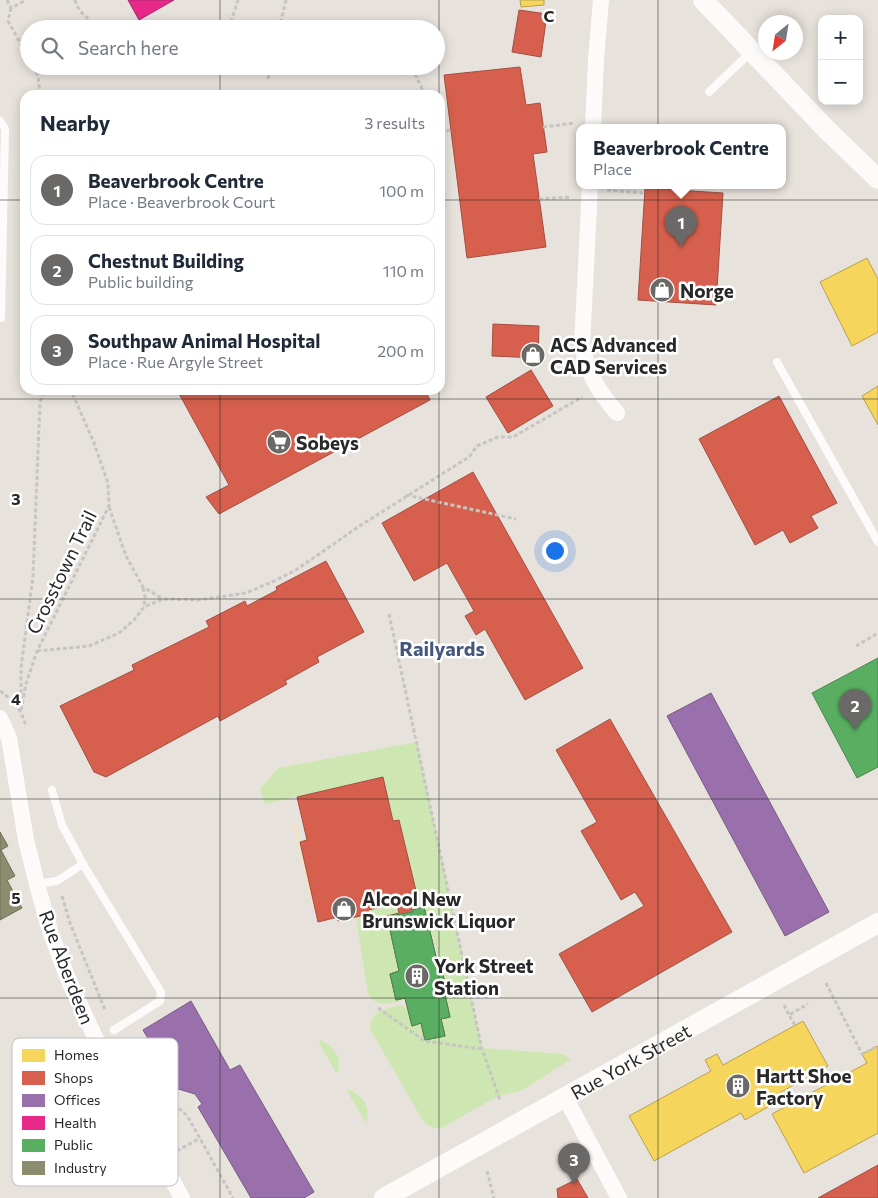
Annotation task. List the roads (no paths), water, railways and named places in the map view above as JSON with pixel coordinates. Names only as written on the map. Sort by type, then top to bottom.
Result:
[{"type":"street","points":[[593,124],[601,0]]},
{"type":"street","points":[[703,0],[751,52],[878,179]]},
{"type":"street","points":[[590,191],[582,346],[588,369],[597,388],[617,413]]},
{"type":"street","name":"Rue Aberdeen","points":[[0,718],[9,738],[26,840],[50,931],[96,1038]]},
{"type":"street","name":"Rue York Street","points":[[384,1198],[878,923]]},
{"type":"street","points":[[565,1097],[619,1198]]},
{"type":"street","name":"Rue Aberdeen","points":[[175,1186],[182,1198]]},
{"type":"lane","points":[[709,92],[751,52]]},
{"type":"lane","points":[[0,121],[5,129],[1,318]]},
{"type":"lane","points":[[777,362],[878,542]]},
{"type":"lane","points":[[52,790],[62,825],[83,864],[160,992],[160,1001],[114,1030]]},
{"type":"lane","points":[[37,884],[57,881],[83,864]]},
{"type":"place","name":"Beaverbrook Centre","points":[[681,247]]},
{"type":"place","name":"Norge","points":[[662,290]]},
{"type":"place","name":"ACS Advanced CAD Services","points":[[533,355]]},
{"type":"place","name":"Sobeys","points":[[279,442]]},
{"type":"place","name":"Chestnut Building","points":[[855,730]]},
{"type":"place","name":"Alcool New Brunswick Liquor","points":[[344,909]]},
{"type":"place","name":"York Street Station","points":[[417,976]]},
{"type":"place","name":"Hartt Shoe Factory","points":[[738,1086]]},
{"type":"place","name":"Southpaw Animal Hospital","points":[[574,1184]]},
{"type":"district","name":"Railyards","points":[[442,648]]}]
